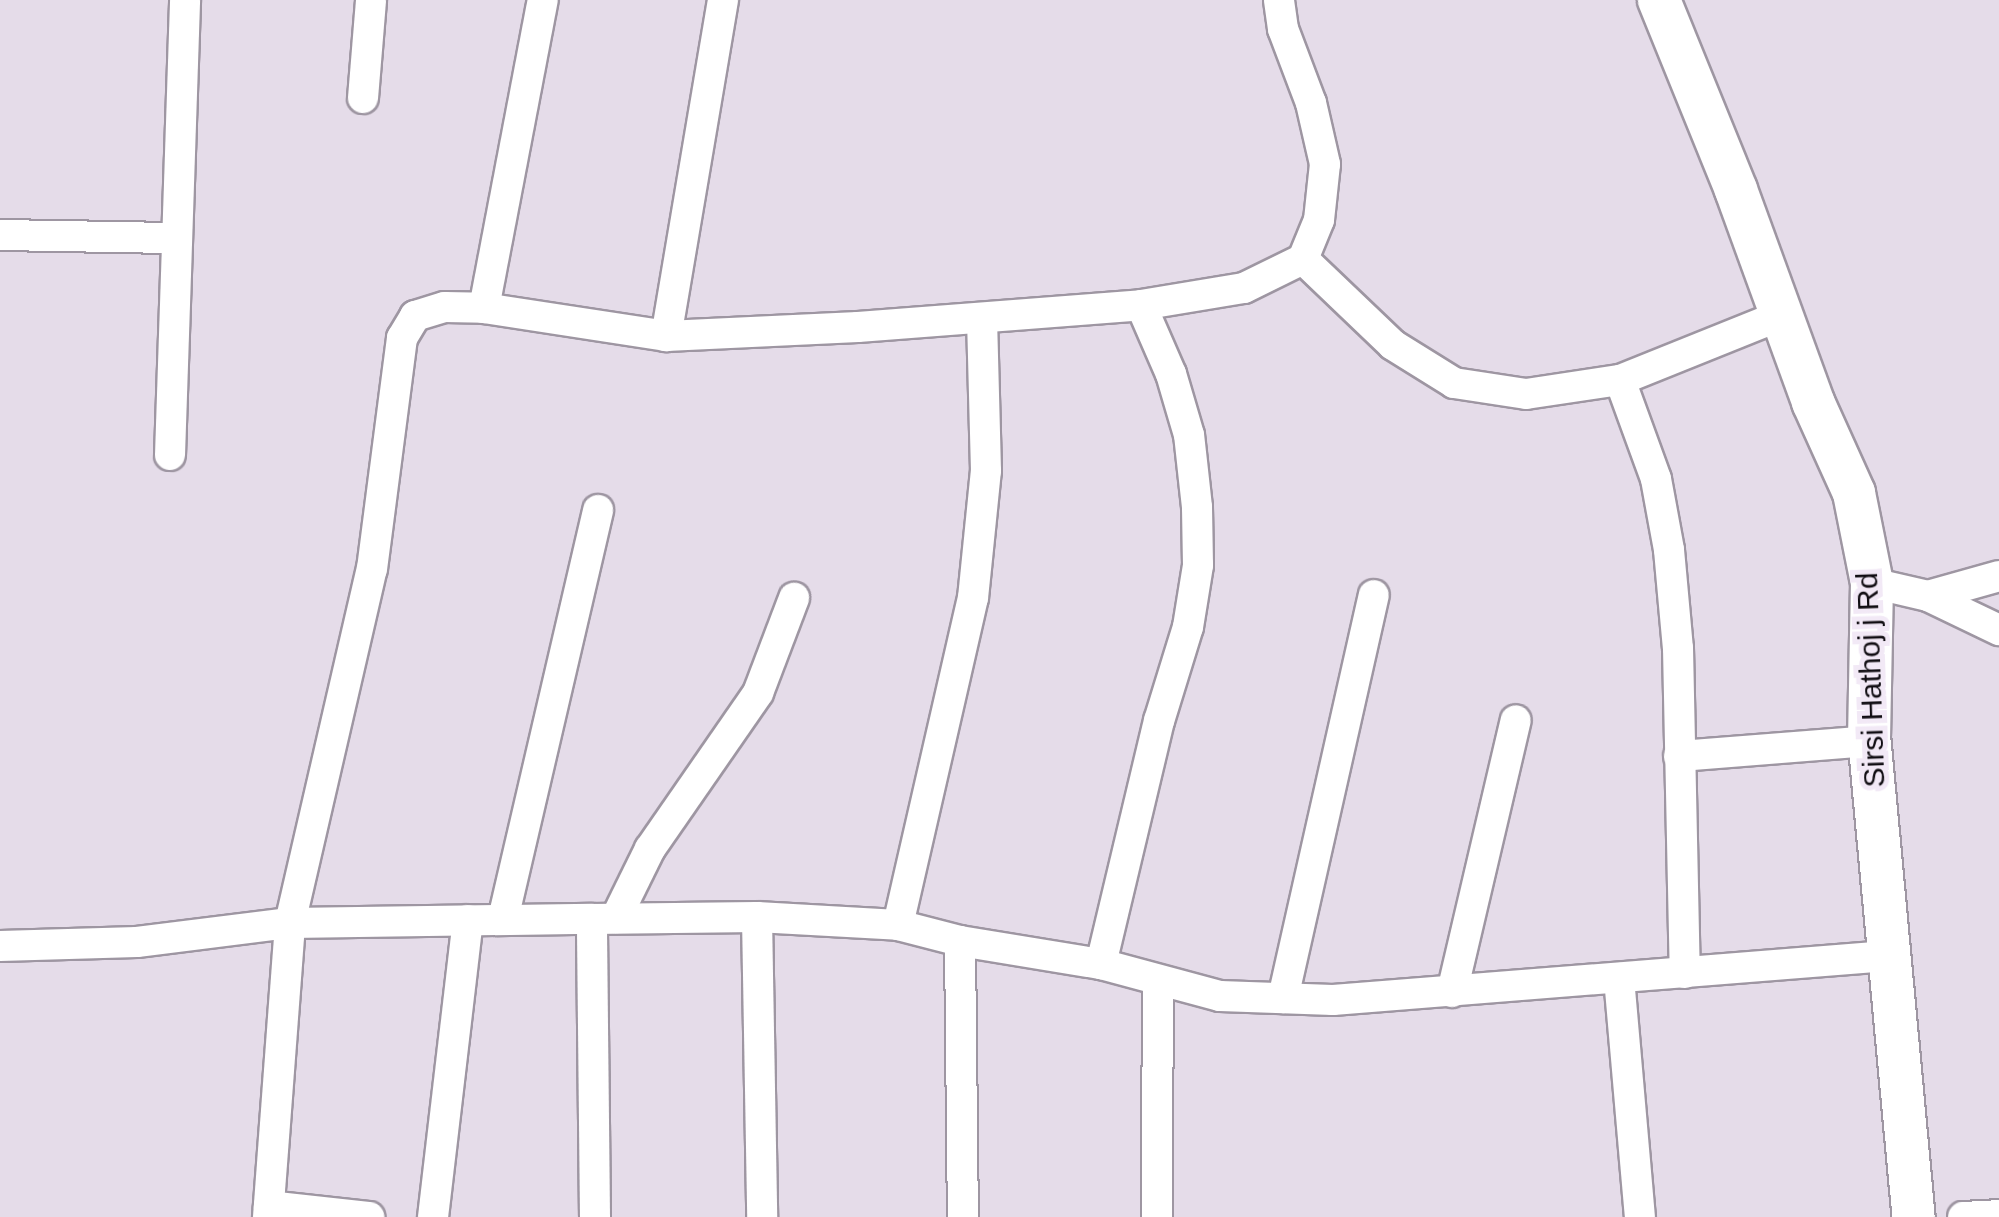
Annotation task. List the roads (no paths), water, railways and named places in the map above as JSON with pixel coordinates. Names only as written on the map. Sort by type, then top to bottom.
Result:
[{"type":"street","points":[[170,456],[185,0]]},
{"type":"street","points":[[363,98],[371,0]]},
{"type":"street","points":[[484,308],[543,0]]},
{"type":"street","points":[[666,336],[722,0]]},
{"type":"street","points":[[369,1217],[268,1212],[290,923],[372,569],[402,338],[415,316],[445,307],[484,308],[666,336],[1141,305],[1244,288],[1303,259],[1319,220],[1325,164],[1311,103],[1282,29],[1279,0]]},
{"type":"street","name":"Sirsi Hathoj j Rd","points":[[1654,5],[1736,190],[1779,316],[1854,493],[1872,583],[1869,740],[1914,1217]]},
{"type":"street","points":[[0,235],[177,238]]},
{"type":"street","points":[[1303,259],[1393,345],[1454,383],[1526,394],[1620,380],[1779,316]]},
{"type":"street","points":[[1101,964],[1159,721],[1188,627],[1198,566],[1198,507],[1188,435],[1171,374],[1141,305]]},
{"type":"street","points":[[898,924],[974,598],[986,472],[982,318]]},
{"type":"street","points":[[1620,380],[1656,480],[1669,550],[1678,648],[1684,972]]},
{"type":"street","points":[[504,919],[598,510]]},
{"type":"street","points":[[1928,596],[1999,576]]},
{"type":"street","points":[[1872,583],[1928,596],[1999,630]]},
{"type":"street","points":[[1283,998],[1374,595]]},
{"type":"street","points":[[595,1217],[604,918],[758,693],[794,598]]},
{"type":"street","points":[[1452,992],[1516,720]]},
{"type":"street","points":[[1679,756],[1869,740]]},
{"type":"street","points":[[0,946],[136,942],[290,923],[757,917],[898,924],[960,940],[1101,964],[1220,996],[1333,1000],[1887,956]]},
{"type":"street","points":[[757,917],[762,1217]]},
{"type":"street","points":[[433,1217],[468,920]]},
{"type":"street","points":[[960,940],[963,1217]]},
{"type":"street","points":[[1619,978],[1640,1217]]},
{"type":"street","points":[[1156,1217],[1158,982]]},
{"type":"street","points":[[1963,1217],[1999,1215]]}]
